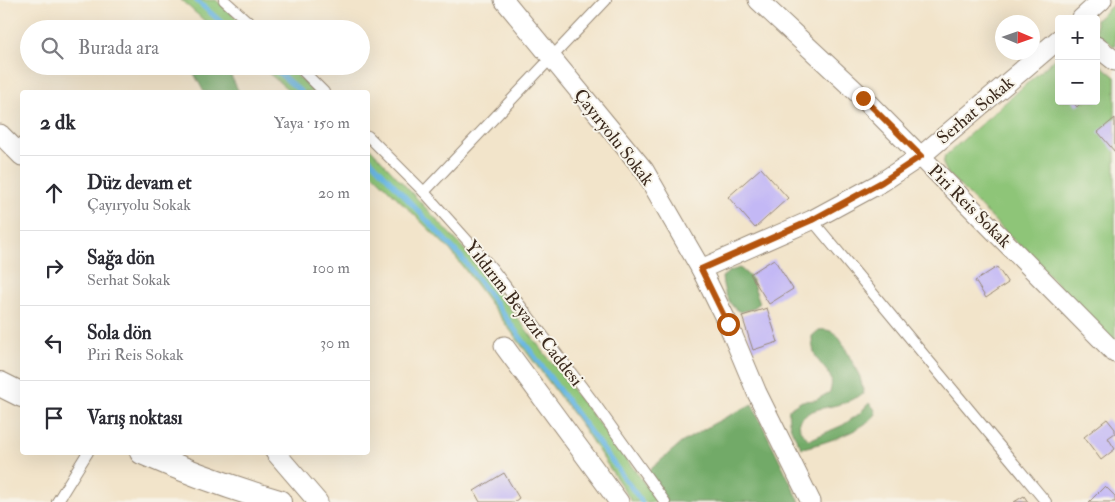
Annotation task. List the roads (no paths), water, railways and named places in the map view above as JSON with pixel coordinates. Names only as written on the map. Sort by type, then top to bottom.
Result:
[{"type":"street","name":"Çayıryolu Sokak","points":[[504,0],[644,170],[701,269],[728,324],[756,393],[811,502]]},
{"type":"street","name":"Piri Reis Sokak","points":[[758,0],[863,98],[1115,353]]},
{"type":"street","points":[[1085,15],[1102,0]]},
{"type":"street","name":"Serhat Sokak","points":[[701,269],[812,220],[882,182],[921,156],[1055,41]]},
{"type":"street","points":[[1100,49],[1115,61]]},
{"type":"street","points":[[0,134],[20,154]]},
{"type":"street","name":"Yıldırım Beyazıt Caddesi","points":[[504,346],[619,502]]},
{"type":"street","points":[[0,384],[20,395]]},
{"type":"street","points":[[149,455],[180,469],[247,493],[280,502]]},
{"type":"street","points":[[278,455],[318,502]]},
{"type":"lane","points":[[224,0],[246,20]]},
{"type":"lane","points":[[424,192],[606,0]]},
{"type":"lane","points":[[307,75],[322,90]]},
{"type":"lane","name":"Yıldırım Beyazıt Caddesi","points":[[370,138],[424,192],[492,268],[595,404],[665,502]]},
{"type":"lane","points":[[812,220],[1046,502]]},
{"type":"lane","points":[[56,502],[86,455]]},
{"type":"waterway","points":[[196,0],[219,20]]},
{"type":"waterway","points":[[281,75],[299,90]]},
{"type":"waterway","points":[[370,159],[462,258],[642,502]]}]
